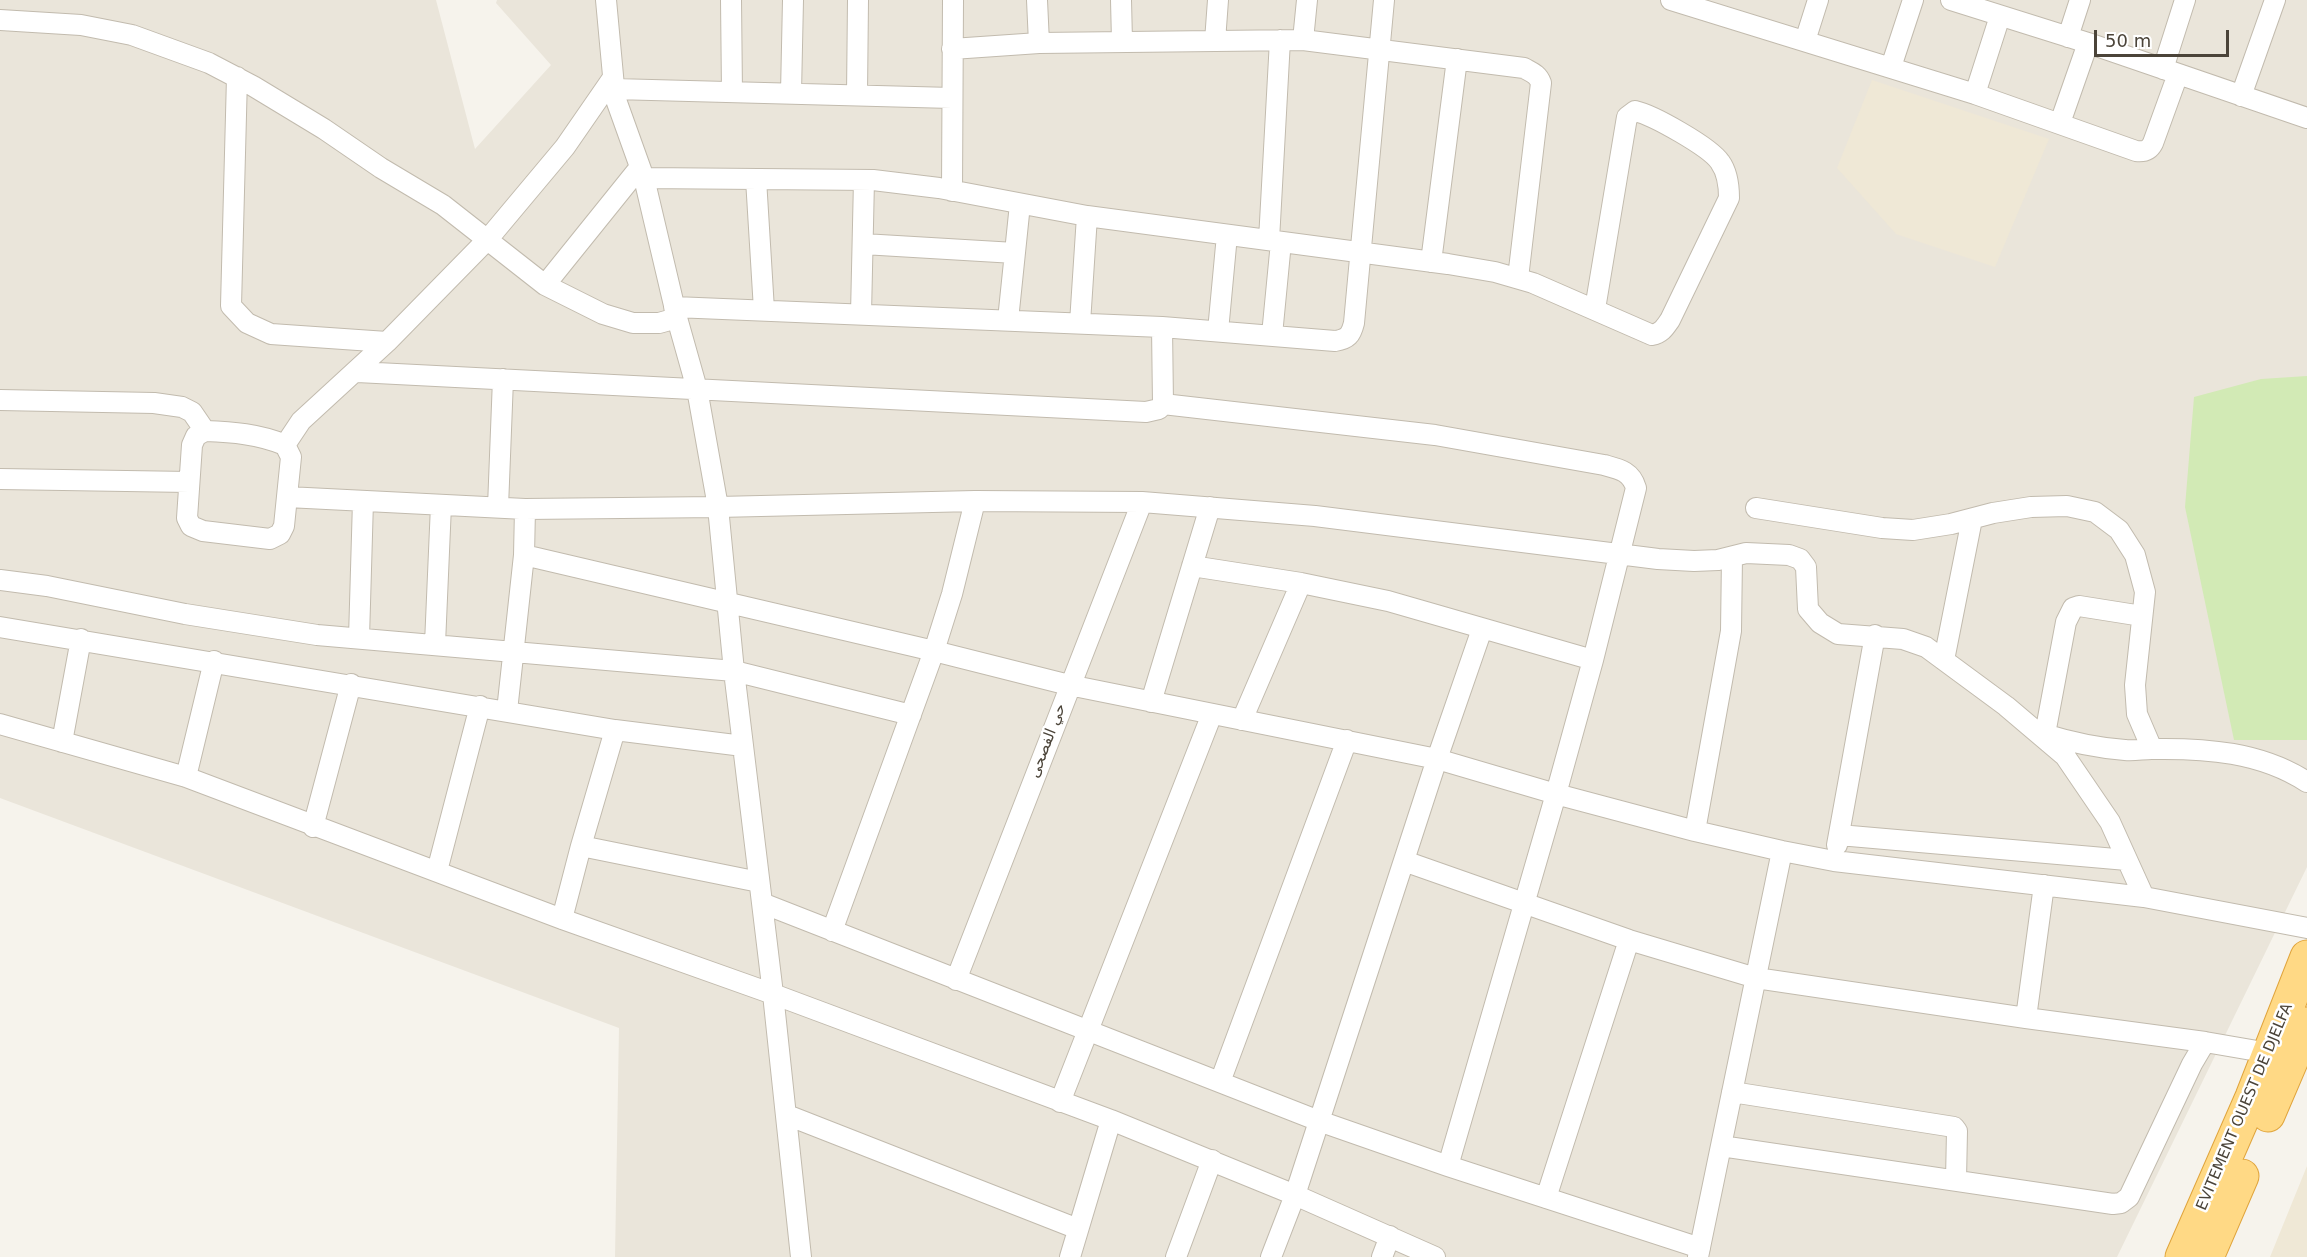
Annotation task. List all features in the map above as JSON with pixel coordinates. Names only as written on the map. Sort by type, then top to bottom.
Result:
[{"type":"highway","name":"EVITEMENT OUEST DE DJELFA","points":[[2182,1257],[2269,1053],[2307,957]]},
{"type":"highway","name":"EVITEMENT OUEST DE DJELFA","points":[[2207,1257],[2307,1024]]},
{"type":"street","points":[[730,0],[732,92]]},
{"type":"street","points":[[791,93],[793,0]]},
{"type":"street","points":[[857,95],[858,0]]},
{"type":"street","points":[[952,0],[952,191]]},
{"type":"street","points":[[1037,0],[1039,43]]},
{"type":"street","points":[[1121,0],[1122,41]]},
{"type":"street","points":[[1215,41],[1218,0]]},
{"type":"street","points":[[1303,40],[1307,0]]},
{"type":"street","points":[[0,20],[81,25],[132,35],[209,63],[324,129],[381,168],[443,205],[545,285],[603,314],[633,323],[658,323],[675,312],[764,310],[1162,327],[1335,341],[1351,334],[1354,323],[1384,0]]},
{"type":"street","points":[[1671,0],[1722,7],[1805,41],[1975,94],[2143,152],[2150,149],[2170,71],[2184,0]]},
{"type":"street","points":[[1805,41],[1818,0]]},
{"type":"street","points":[[1891,67],[1914,0]]},
{"type":"street","points":[[1951,0],[1980,5],[2000,16],[2088,43],[2241,96],[2306,115]]},
{"type":"street","points":[[2068,37],[2080,0]]},
{"type":"street","points":[[2241,96],[2275,0]]},
{"type":"street","points":[[612,1],[613,83],[642,173],[675,312],[697,389],[718,507],[734,671],[787,1115],[801,1257]]},
{"type":"street","points":[[1975,94],[2000,16]]},
{"type":"street","points":[[1272,335],[1280,40]]},
{"type":"street","points":[[952,49],[1039,43],[1303,40],[1524,68],[1539,78],[1540,83],[1518,278]]},
{"type":"street","points":[[2060,123],[2088,43]]},
{"type":"street","points":[[1431,262],[1457,59]]},
{"type":"street","points":[[237,77],[231,306],[247,323],[271,334],[387,342]]},
{"type":"street","points":[[613,83],[732,92],[952,98]]},
{"type":"street","points":[[285,445],[301,421],[328,394],[357,372],[488,240],[565,147],[613,83]]},
{"type":"street","points":[[642,173],[756,179],[864,180],[952,191],[1087,216],[1495,272],[1518,278],[1652,335],[1658,334],[1670,320],[1729,198],[1726,174],[1716,157],[1684,135],[1644,113],[1635,111],[1627,117],[1595,309]]},
{"type":"street","points":[[545,285],[642,173]]},
{"type":"street","points":[[756,179],[764,310]]},
{"type":"street","points":[[861,314],[864,180]]},
{"type":"street","points":[[1008,320],[1020,204]]},
{"type":"street","points":[[1080,323],[1087,216]]},
{"type":"street","points":[[1218,331],[1227,235]]},
{"type":"street","points":[[863,244],[1015,253]]},
{"type":"street","points":[[357,372],[1146,412],[1159,409],[1163,404],[1162,327]]},
{"type":"street","points":[[498,507],[503,379]]},
{"type":"street","points":[[0,400],[154,402],[182,407],[192,412],[205,430]]},
{"type":"street","points":[[1163,404],[1435,435],[1618,469],[1627,472],[1633,479],[1636,488],[1593,660],[1448,1166]]},
{"type":"street","points":[[205,430],[242,433],[285,445],[291,457],[284,526],[280,534],[270,539],[203,531],[191,526],[186,518],[192,445],[196,436],[205,430]]},
{"type":"street","points":[[0,479],[189,482]]},
{"type":"street","points":[[287,497],[525,509],[975,501],[1142,502],[1315,516],[1658,559],[1694,561],[1732,557],[1746,553],[1790,555],[1800,559],[1806,567],[1808,609],[1820,623],[1838,634],[1875,635],[1903,639],[1926,647],[2042,733],[2065,756],[2110,822],[2144,897]]},
{"type":"street","points":[[359,638],[363,501]]},
{"type":"street","points":[[832,931],[934,651],[952,594],[975,501]]},
{"type":"street","name":"حي الفصحى","points":[[956,980],[1142,502]]},
{"type":"street","points":[[435,644],[441,505]]},
{"type":"street","points":[[1756,508],[1882,528],[1913,530],[2031,507],[2067,506],[2095,512],[2119,530],[2135,555],[2145,592],[2135,685],[2137,714],[2152,749]]},
{"type":"street","points":[[1151,702],[1210,507]]},
{"type":"street","points":[[507,711],[524,555],[525,509]]},
{"type":"street","points":[[1944,660],[1972,519]]},
{"type":"street","points":[[524,555],[1069,685],[1437,759],[1556,794],[1695,831],[1782,851],[1834,861],[2144,897],[2307,928]]},
{"type":"street","points":[[1695,831],[1731,631],[1732,557]]},
{"type":"street","points":[[1192,566],[1301,583],[1388,600],[1593,660]]},
{"type":"street","points":[[0,580],[47,586],[240,623],[317,635],[734,671],[911,715]]},
{"type":"street","points":[[1242,720],[1301,583]]},
{"type":"street","points":[[2042,733],[2066,622],[2073,608],[2079,606],[2142,616]]},
{"type":"street","points":[[0,627],[214,661],[615,730],[743,746]]},
{"type":"street","points":[[1271,1257],[1295,1195],[1437,759],[1482,629]]},
{"type":"street","points":[[1834,861],[1875,635]]},
{"type":"street","points":[[62,742],[81,639]]},
{"type":"street","points":[[186,777],[214,661]]},
{"type":"street","points":[[313,826],[351,684]]},
{"type":"street","points":[[437,871],[480,706]]},
{"type":"street","points":[[1060,1101],[1212,714]]},
{"type":"street","points":[[0,724],[186,777],[562,919],[773,993],[1111,1120],[1295,1195],[1435,1257]]},
{"type":"street","points":[[562,919],[615,730]]},
{"type":"street","points":[[2042,733],[2075,743],[2127,751],[2152,749],[2230,752],[2296,774],[2307,782]]},
{"type":"street","points":[[1220,1082],[1347,740]]},
{"type":"street","points":[[1839,835],[2127,860]]},
{"type":"street","points":[[581,846],[759,882]]},
{"type":"street","points":[[762,903],[1319,1120],[1699,1253],[1782,851]]},
{"type":"street","points":[[1404,861],[1629,940],[1756,978],[2269,1053]]},
{"type":"street","points":[[2026,1018],[2044,885]]},
{"type":"street","points":[[1546,1198],[1629,940]]},
{"type":"street","points":[[1721,1146],[2113,1204],[2121,1203],[2129,1197],[2192,1064],[2205,1042]]},
{"type":"street","points":[[1732,1092],[1947,1124],[1957,1131],[1956,1180]]},
{"type":"street","points":[[787,1115],[1078,1229]]},
{"type":"street","points":[[1070,1257],[1111,1120]]},
{"type":"street","points":[[1176,1257],[1212,1161]]},
{"type":"street","points":[[1382,1257],[1390,1236]]},
{"type":"shaded area","points":[[0,0],[436,0],[475,149],[551,65],[496,3],[497,0],[2307,0],[2307,867],[2117,1257],[615,1257],[619,1028],[0,798]]},
{"type":"shaded area","points":[[1872,80],[2049,139],[1995,267],[1896,234],[1837,168]]},
{"type":"shaded area","points":[[2307,1166],[2307,1257],[2270,1257]]},
{"type":"green space","points":[[2307,376],[2307,740],[2234,740],[2185,507],[2194,397],[2261,379]]}]
